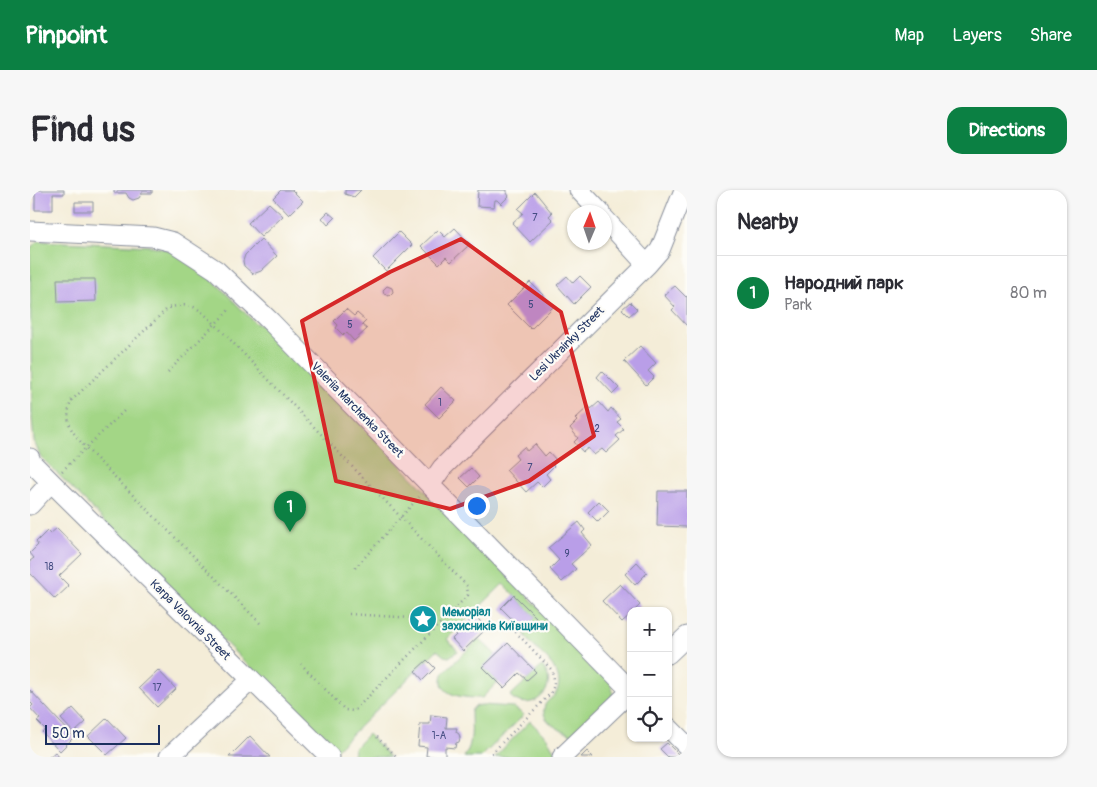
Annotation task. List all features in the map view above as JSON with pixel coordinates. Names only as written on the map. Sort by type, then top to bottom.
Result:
[{"type":"street","points":[[579,190],[593,205]]},
{"type":"street","name":"Lesi Ukrainky Street","points":[[430,485],[442,468],[660,250],[684,190]]},
{"type":"street","points":[[612,227],[647,265]]},
{"type":"street","name":"Valeriia Marchenka Street","points":[[30,231],[153,237],[172,242],[216,270],[271,322],[627,687]]},
{"type":"street","name":"Karpa Valovnia Street","points":[[30,458],[31,462],[330,757]]},
{"type":"street","points":[[30,505],[52,482]]},
{"type":"street","points":[[670,652],[687,636]]},
{"type":"street","points":[[169,757],[251,680]]},
{"type":"street","points":[[562,757],[627,695]]},
{"type":"street","points":[[672,731],[687,746]]},
{"type":"path","points":[[168,372],[242,296]]},
{"type":"path","points":[[260,623],[85,447],[69,428],[67,414],[71,401],[168,308],[183,304],[199,309],[215,324],[467,586],[468,595],[354,711],[344,710],[301,664]]},
{"type":"path","points":[[52,482],[85,447],[126,410]]},
{"type":"path","points":[[354,568],[430,485]]},
{"type":"path","points":[[349,614],[413,618]]},
{"type":"path","points":[[488,757],[551,693],[554,685],[554,678],[550,669],[510,626]]},
{"type":"path","points":[[377,737],[396,757]]},
{"type":"highlighted area","points":[[461,239],[561,312],[594,436],[529,481],[450,509],[336,481],[302,321],[390,272]]},
{"type":"green space","points":[[39,241],[152,246],[169,250],[209,276],[255,323],[266,327],[611,682],[613,694],[610,700],[574,736],[548,721],[544,711],[545,705],[557,691],[558,677],[553,666],[530,642],[523,630],[536,617],[503,584],[447,639],[458,651],[449,657],[444,656],[437,650],[334,752],[40,456],[34,441],[32,418],[30,252],[32,246]]},
{"type":"green space","points":[[479,639],[496,655],[484,667],[498,682],[482,698],[460,696],[447,691],[443,687],[444,672]]},
{"type":"green space","points":[[542,666],[547,674],[548,682],[546,690],[541,696],[535,701],[527,703],[518,701],[510,696]]},
{"type":"green space","points":[[475,706],[513,707],[524,715],[481,757],[464,757],[471,741],[471,711]]},
{"type":"green space","points":[[530,721],[547,738],[556,753],[552,757],[495,757]]},
{"type":"green space","points":[[368,734],[390,757],[353,757],[354,748]]},
{"type":"building","points":[[35,190],[64,190],[64,194],[53,194],[53,210],[35,210]]},
{"type":"building","points":[[114,190],[152,190],[152,193],[142,193],[139,198],[133,200],[126,193],[114,193]]},
{"type":"building","points":[[281,190],[292,190],[303,201],[289,215],[273,198]]},
{"type":"building","points":[[345,190],[361,190],[354,197],[345,194]]},
{"type":"building","points":[[478,190],[507,190],[509,196],[501,204],[495,200],[494,207],[477,206]]},
{"type":"building","points":[[535,192],[552,213],[549,216],[553,220],[530,242],[512,223],[523,213],[518,209]]},
{"type":"building","points":[[75,202],[93,202],[93,211],[75,211]]},
{"type":"building","points":[[269,203],[283,216],[261,237],[248,223]]},
{"type":"building","points":[[328,212],[335,218],[328,225],[322,218]]},
{"type":"building","points":[[455,228],[470,244],[451,262],[446,257],[439,264],[421,246],[438,230],[445,237]]},
{"type":"building","points":[[399,232],[412,245],[386,271],[373,258]]},
{"type":"building","points":[[261,239],[277,256],[261,271],[253,274],[244,266],[243,261],[245,255]]},
{"type":"building","points":[[567,276],[573,283],[580,276],[591,287],[574,304],[557,285]]},
{"type":"building","points":[[57,279],[95,279],[96,301],[58,302]]},
{"type":"building","points":[[530,282],[554,306],[531,329],[507,305]]},
{"type":"building","points":[[387,286],[392,288],[393,292],[389,296],[384,294],[383,290]]},
{"type":"building","points":[[675,286],[687,296],[687,326],[672,310],[675,307],[664,295]]},
{"type":"building","points":[[630,302],[637,309],[629,316],[622,309]]},
{"type":"building","points":[[346,309],[354,316],[357,313],[366,321],[362,325],[367,329],[354,341],[346,332],[343,335],[336,328],[338,325],[334,321]]},
{"type":"building","points":[[640,346],[656,363],[648,371],[654,377],[646,385],[624,361]]},
{"type":"building","points":[[602,371],[619,388],[613,394],[597,377]]},
{"type":"building","points":[[441,387],[456,401],[439,418],[425,404]]},
{"type":"building","points":[[599,402],[608,412],[611,408],[621,419],[617,422],[624,429],[616,436],[620,440],[606,453],[602,449],[594,455],[588,448],[583,452],[574,442],[578,438],[570,428],[577,421],[575,419],[589,406],[591,409]]},
{"type":"building","points":[[535,444],[545,456],[549,452],[556,460],[552,464],[554,466],[546,474],[550,479],[542,487],[537,482],[526,492],[506,470],[518,459],[515,455],[524,447],[527,451]]},
{"type":"building","points":[[471,468],[479,477],[469,487],[460,478]]},
{"type":"building","points":[[658,491],[687,491],[687,527],[657,526]]},
{"type":"building","points":[[599,501],[609,511],[598,522],[588,512]]},
{"type":"building","points":[[579,522],[585,530],[582,533],[592,545],[571,564],[576,569],[562,582],[550,569],[559,560],[548,548]]},
{"type":"building","points":[[57,528],[82,554],[59,576],[69,586],[55,599],[30,573],[30,561],[34,558],[30,553],[38,545],[36,542],[47,531],[50,534]]},
{"type":"building","points":[[637,562],[647,573],[635,585],[625,574]]},
{"type":"building","points":[[620,584],[640,605],[638,607],[627,607],[627,618],[622,622],[602,601]]},
{"type":"building","points":[[514,595],[536,617],[523,630],[501,608]]},
{"type":"building","points":[[475,616],[487,628],[463,651],[452,639]]},
{"type":"building","points":[[508,643],[536,672],[527,680],[519,673],[504,688],[483,667]]},
{"type":"building","points":[[427,660],[435,668],[423,680],[415,671]]},
{"type":"building","points":[[158,670],[176,689],[157,707],[139,688]]},
{"type":"building","points":[[30,690],[74,737],[60,751],[42,732],[45,729],[37,721],[40,719],[30,708],[33,705],[30,702]]},
{"type":"building","points":[[73,708],[86,722],[74,733],[61,719]]},
{"type":"building","points":[[431,715],[447,717],[446,728],[457,728],[456,732],[459,734],[459,742],[456,743],[455,748],[445,747],[445,757],[426,756],[427,747],[418,746],[420,724],[430,724]]},
{"type":"building","points":[[107,718],[126,738],[107,755],[88,736]]},
{"type":"building","points":[[250,736],[270,757],[229,757]]},
{"type":"building","points":[[667,743],[681,757],[668,757],[660,749]]},
{"type":"building","points":[[587,751],[593,757],[581,757]]},
{"type":"building","points":[[55,752],[59,757],[49,757]]},
{"type":"place","name":"Народний парк","points":[[290,532]]},
{"type":"place","name":"Меморіал захисників Київщини","points":[[423,619]]}]
